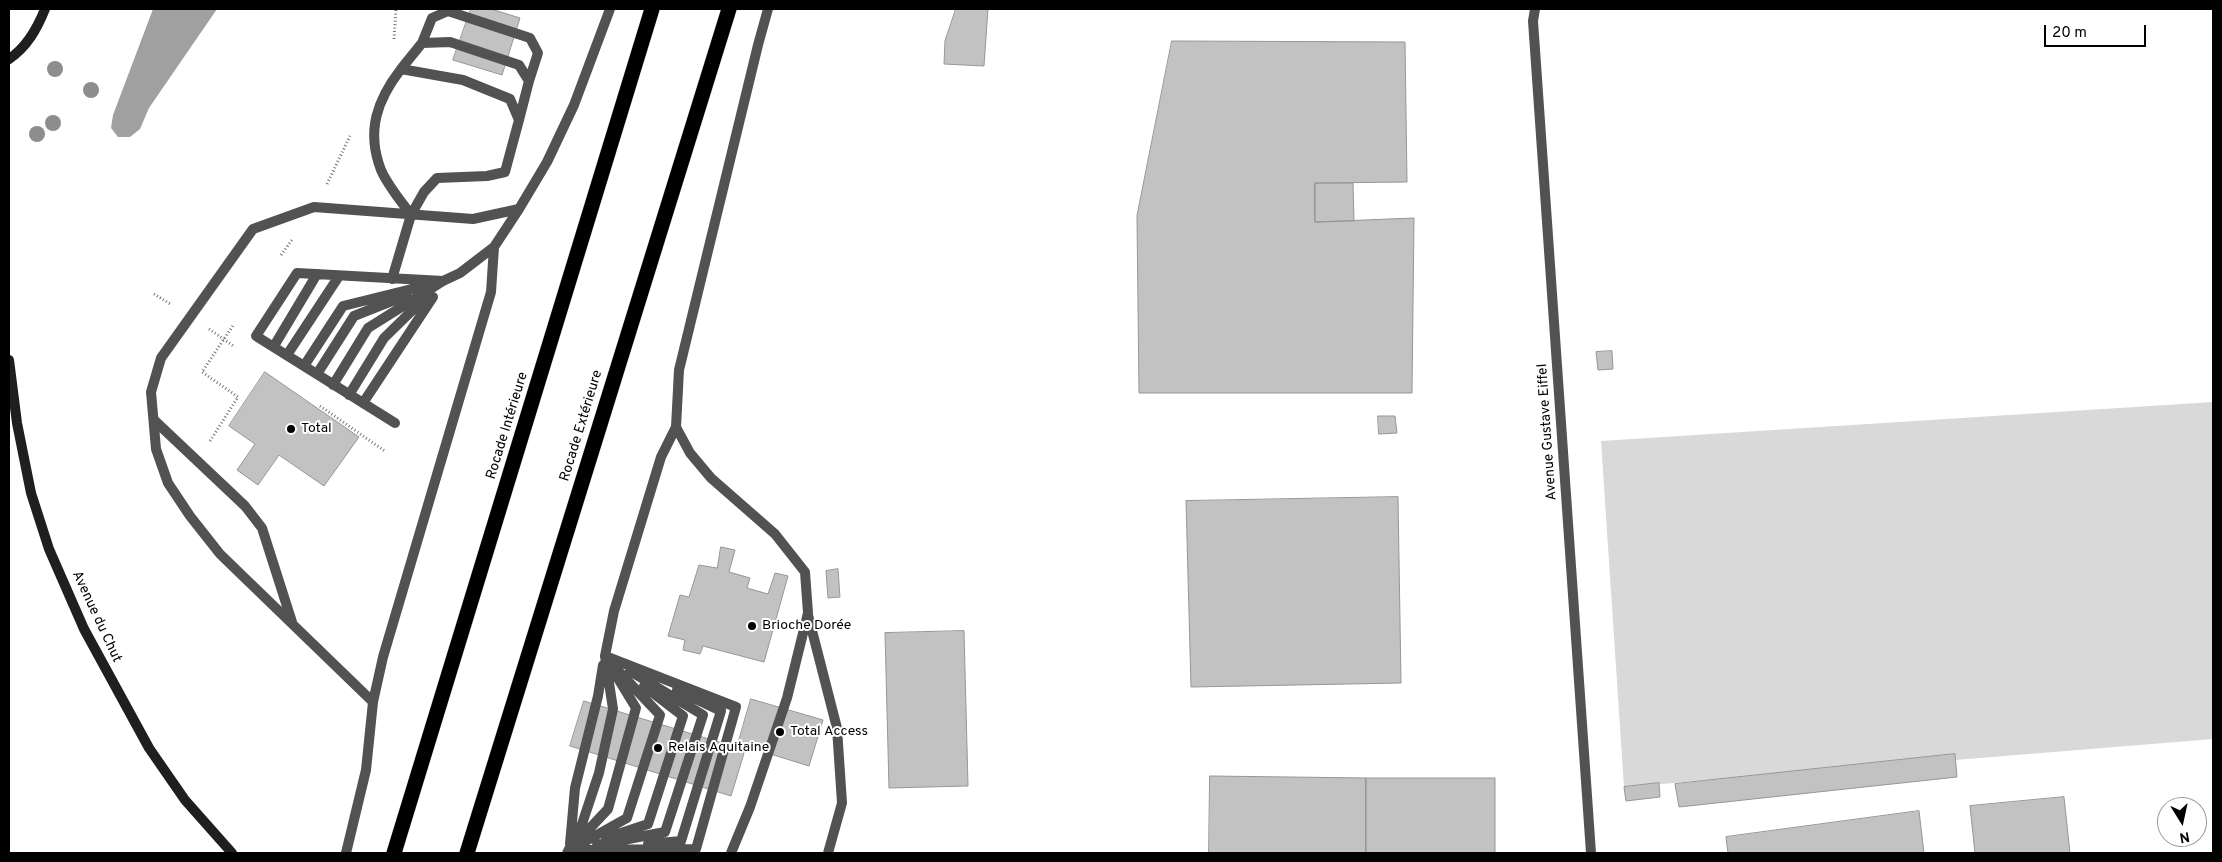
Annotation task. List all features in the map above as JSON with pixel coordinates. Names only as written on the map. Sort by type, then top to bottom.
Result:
[{"type":"highway","name":"Rocade Intérieure","points":[[394,853],[652,9]]},
{"type":"highway","name":"Rocade Extérieure","points":[[467,853],[729,9]]},
{"type":"street","points":[[9,69],[13,56],[34,33],[45,9]]},
{"type":"street","points":[[316,374],[354,316],[460,273],[494,247],[519,210],[546,162],[574,105],[610,9]]},
{"type":"street","points":[[568,852],[575,788],[598,696],[614,611],[661,457],[676,427],[681,361],[768,9]]},
{"type":"street","name":"Avenue Gustave Eiffel","points":[[1535,9],[1534,31],[1591,853]]},
{"type":"street","points":[[392,278],[411,215],[424,192],[437,178],[487,176],[505,172],[538,53],[530,38],[448,12],[432,18],[422,43],[388,86],[374,121],[374,145],[382,170],[411,215]]},
{"type":"street","points":[[422,43],[450,42],[519,65],[529,82]]},
{"type":"street","points":[[401,69],[463,80],[510,99],[519,120]]},
{"type":"street","points":[[374,702],[220,554],[190,516],[168,483],[156,448],[151,392],[161,358],[253,229],[314,207],[473,219],[519,210]]},
{"type":"street","points":[[346,853],[366,770],[374,702],[383,657],[491,292],[494,247]]},
{"type":"street","points":[[395,423],[256,336],[297,273],[442,281]]},
{"type":"street","points":[[274,346],[317,274]]},
{"type":"street","points":[[287,355],[339,276]]},
{"type":"street","points":[[304,366],[343,306],[442,281]]},
{"type":"street","points":[[333,385],[368,328],[442,281]]},
{"type":"street","points":[[349,395],[384,338],[442,281]]},
{"type":"street","points":[[363,403],[442,281]]},
{"type":"street","name":"Avenue du Chut","points":[[9,360],[17,423],[31,493],[50,549],[84,629],[149,748],[185,800],[232,853]]},
{"type":"street","points":[[154,420],[246,506],[262,528],[292,623]]},
{"type":"street","points":[[676,427],[690,453],[711,478],[775,534],[805,572],[808,613],[838,728],[842,803],[828,853]]},
{"type":"street","points":[[731,853],[750,807],[786,698],[808,613]]},
{"type":"street","points":[[568,852],[582,824],[599,773],[613,710],[605,656]]},
{"type":"street","points":[[568,852],[608,809],[636,708],[605,656]]},
{"type":"street","points":[[568,852],[627,818],[660,714],[605,656]]},
{"type":"street","points":[[568,852],[648,824],[683,716],[605,656]]},
{"type":"street","points":[[568,852],[665,832],[703,714],[605,656]]},
{"type":"street","points":[[568,852],[681,841],[721,711],[605,656]]},
{"type":"street","points":[[568,852],[696,849],[736,707],[605,656]]},
{"type":"path","points":[[394,42],[396,9]]},
{"type":"path","points":[[297,273],[279,258],[302,228],[332,176],[353,131]]},
{"type":"path","points":[[216,477],[228,458],[209,442],[238,397],[202,372],[235,323]]},
{"type":"shaded area","points":[[153,9],[217,9],[149,108],[140,129],[130,137],[118,137],[111,128],[113,115]]},
{"type":"shaded area","points":[[2213,402],[2213,739],[1624,787],[1601,441]]},
{"type":"building","points":[[471,9],[491,9],[520,18],[502,75],[453,60]]},
{"type":"building","points":[[956,9],[988,9],[984,66],[944,64],[945,41]]},
{"type":"building","points":[[1172,41],[1405,42],[1407,182],[1315,183],[1315,222],[1414,218],[1412,393],[1139,393],[1137,216]]},
{"type":"building","points":[[1315,183],[1353,183],[1354,221],[1315,222]]},
{"type":"building","points":[[1612,351],[1613,369],[1598,370],[1596,352]]},
{"type":"building","name":"Total","points":[[265,372],[359,437],[324,486],[279,455],[258,485],[237,470],[255,444],[229,426]]},
{"type":"building","points":[[1378,416],[1395,416],[1397,433],[1379,434]]},
{"type":"building","points":[[1398,497],[1401,683],[1191,687],[1186,501]]},
{"type":"building","points":[[721,547],[735,550],[729,572],[750,578],[747,588],[768,594],[775,573],[788,576],[764,662],[703,646],[700,654],[683,650],[685,640],[668,636],[680,595],[689,597],[699,565],[717,568]]},
{"type":"building","points":[[838,569],[840,597],[828,598],[826,571]]},
{"type":"building","points":[[964,631],[968,786],[889,788],[885,633]]},
{"type":"building","name":"Total Access","points":[[751,699],[823,720],[809,766],[738,744]]},
{"type":"building","name":"Relais Aquitaine","points":[[584,701],[745,750],[731,796],[570,746]]},
{"type":"building","points":[[1955,754],[1957,777],[1679,807],[1675,784]]},
{"type":"building","points":[[1210,776],[1366,778],[1366,853],[1209,853]]},
{"type":"building","points":[[1366,778],[1495,778],[1495,853],[1366,853]]},
{"type":"building","points":[[1659,783],[1660,797],[1626,801],[1624,787]]},
{"type":"building","points":[[2064,797],[2070,853],[1975,853],[1970,806]]},
{"type":"building","points":[[1919,811],[1924,853],[1728,853],[1726,837]]},
{"type":"place","name":"Total","points":[[291,429]]},
{"type":"place","name":"Brioche Dorée","points":[[752,626]]},
{"type":"place","name":"Total Access","points":[[780,732]]},
{"type":"place","name":"Relais Aquitaine","points":[[658,748]]}]
